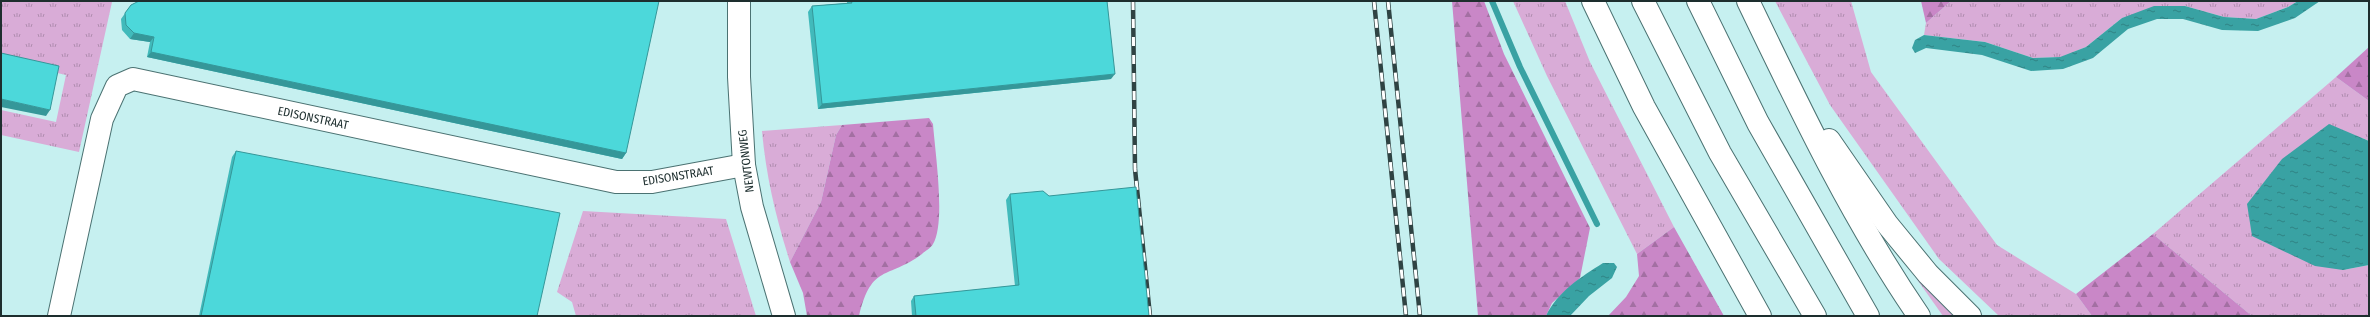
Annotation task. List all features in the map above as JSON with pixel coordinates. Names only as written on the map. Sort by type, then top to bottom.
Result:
[{"type":"main road","name":"NEWTONWEG","points":[[739,1],[740,77],[744,165],[752,207],[784,316]]},
{"type":"main road","points":[[1593,1],[1644,107],[1760,316]]},
{"type":"main road","points":[[1643,1],[1720,153],[1814,316]]},
{"type":"main road","points":[[1698,1],[1758,123],[1868,316]]},
{"type":"main road","points":[[1748,1],[1818,148],[1850,206],[1919,316]]},
{"type":"main road","points":[[1780,68],[1886,224],[1928,274],[1970,316]]},
{"type":"main road","name":"EDISONSTRAAT","points":[[59,316],[102,119],[117,86],[133,79],[616,182],[652,182],[744,165]]},
{"type":"green space","points":[[1,1],[112,2],[79,152],[1,135],[1,110],[56,122],[66,75],[1,60]]},
{"type":"green space","points":[[1452,1],[1484,1],[1504,54],[1590,228],[1580,278],[1552,303],[1546,316],[1478,316]]},
{"type":"green space","points":[[1513,1],[1565,1],[1590,62],[1674,227],[1637,254],[1547,76]]},
{"type":"green space","points":[[1775,1],[1851,1],[1871,72],[1997,245],[2076,294],[2092,316],[1999,316],[1939,259],[1830,105]]},
{"type":"green space","points":[[1921,1],[1951,1],[1926,23]]},
{"type":"green space","points":[[1951,1],[2298,1],[2288,7],[2256,19],[2224,17],[2185,6],[2122,18],[2086,47],[2061,57],[2033,58],[1985,42],[1924,35],[1926,23]]},
{"type":"green space","points":[[2369,47],[2369,101],[2336,77]]},
{"type":"green space","points":[[2336,77],[2369,101],[2369,141],[2362,138],[2343,270],[2369,265],[2369,316],[2252,316],[2153,234]]},
{"type":"green space","points":[[929,118],[933,124],[939,186],[939,220],[937,234],[933,244],[910,262],[882,275],[875,280],[864,299],[859,316],[807,316],[803,293],[790,262],[821,202],[836,135],[842,125]]},
{"type":"green space","points":[[842,125],[836,135],[821,202],[790,262],[772,197],[762,131]]},
{"type":"green space","points":[[583,211],[726,219],[756,316],[576,316],[572,302],[557,292]]},
{"type":"green space","points":[[1674,227],[1724,316],[1608,316],[1626,297],[1639,276],[1637,254]]},
{"type":"green space","points":[[2153,234],[2252,316],[2092,316],[2076,294]]},
{"type":"green space","points":[[1916,278],[1956,316],[1943,316]]},
{"type":"water","points":[[2298,1],[2320,1],[2295,18],[2258,31],[2222,30],[2183,19],[2157,19],[2128,29],[2093,58],[2063,69],[2031,71],[1982,55],[1926,48],[1915,53],[1912,48],[1915,40],[1924,35],[1985,42],[2033,58],[2060,57],[2086,47],[2122,18],[2154,6],[2185,6],[2224,17],[2256,19],[2288,7]]},
{"type":"water","points":[[2329,124],[2369,141],[2369,265],[2343,270],[2315,266],[2252,236],[2247,204],[2282,159]]},
{"type":"water","points":[[1603,263],[1614,263],[1617,267],[1612,278],[1589,296],[1570,316],[1546,316],[1563,292]]},
{"type":"building","points":[[139,1],[659,1],[626,153],[151,52],[154,37],[134,33],[126,25],[125,13],[131,5]]},
{"type":"building","points":[[851,1],[1107,1],[1115,74],[822,104],[812,6],[852,3]]},
{"type":"building","points":[[1,53],[59,66],[50,110],[1,99]]},
{"type":"building","points":[[236,151],[560,213],[537,316],[201,316]]},
{"type":"building","points":[[1136,187],[1149,316],[916,316],[914,296],[1019,285],[1010,194],[1043,191],[1049,196]]},
{"type":"waterway","points":[[1492,1],[1520,67],[1597,224]]},
{"type":"railway","points":[[1133,1],[1135,169],[1150,316]]},
{"type":"railway","points":[[1374,1],[1406,316]]},
{"type":"railway","points":[[1388,1],[1420,316]]}]
